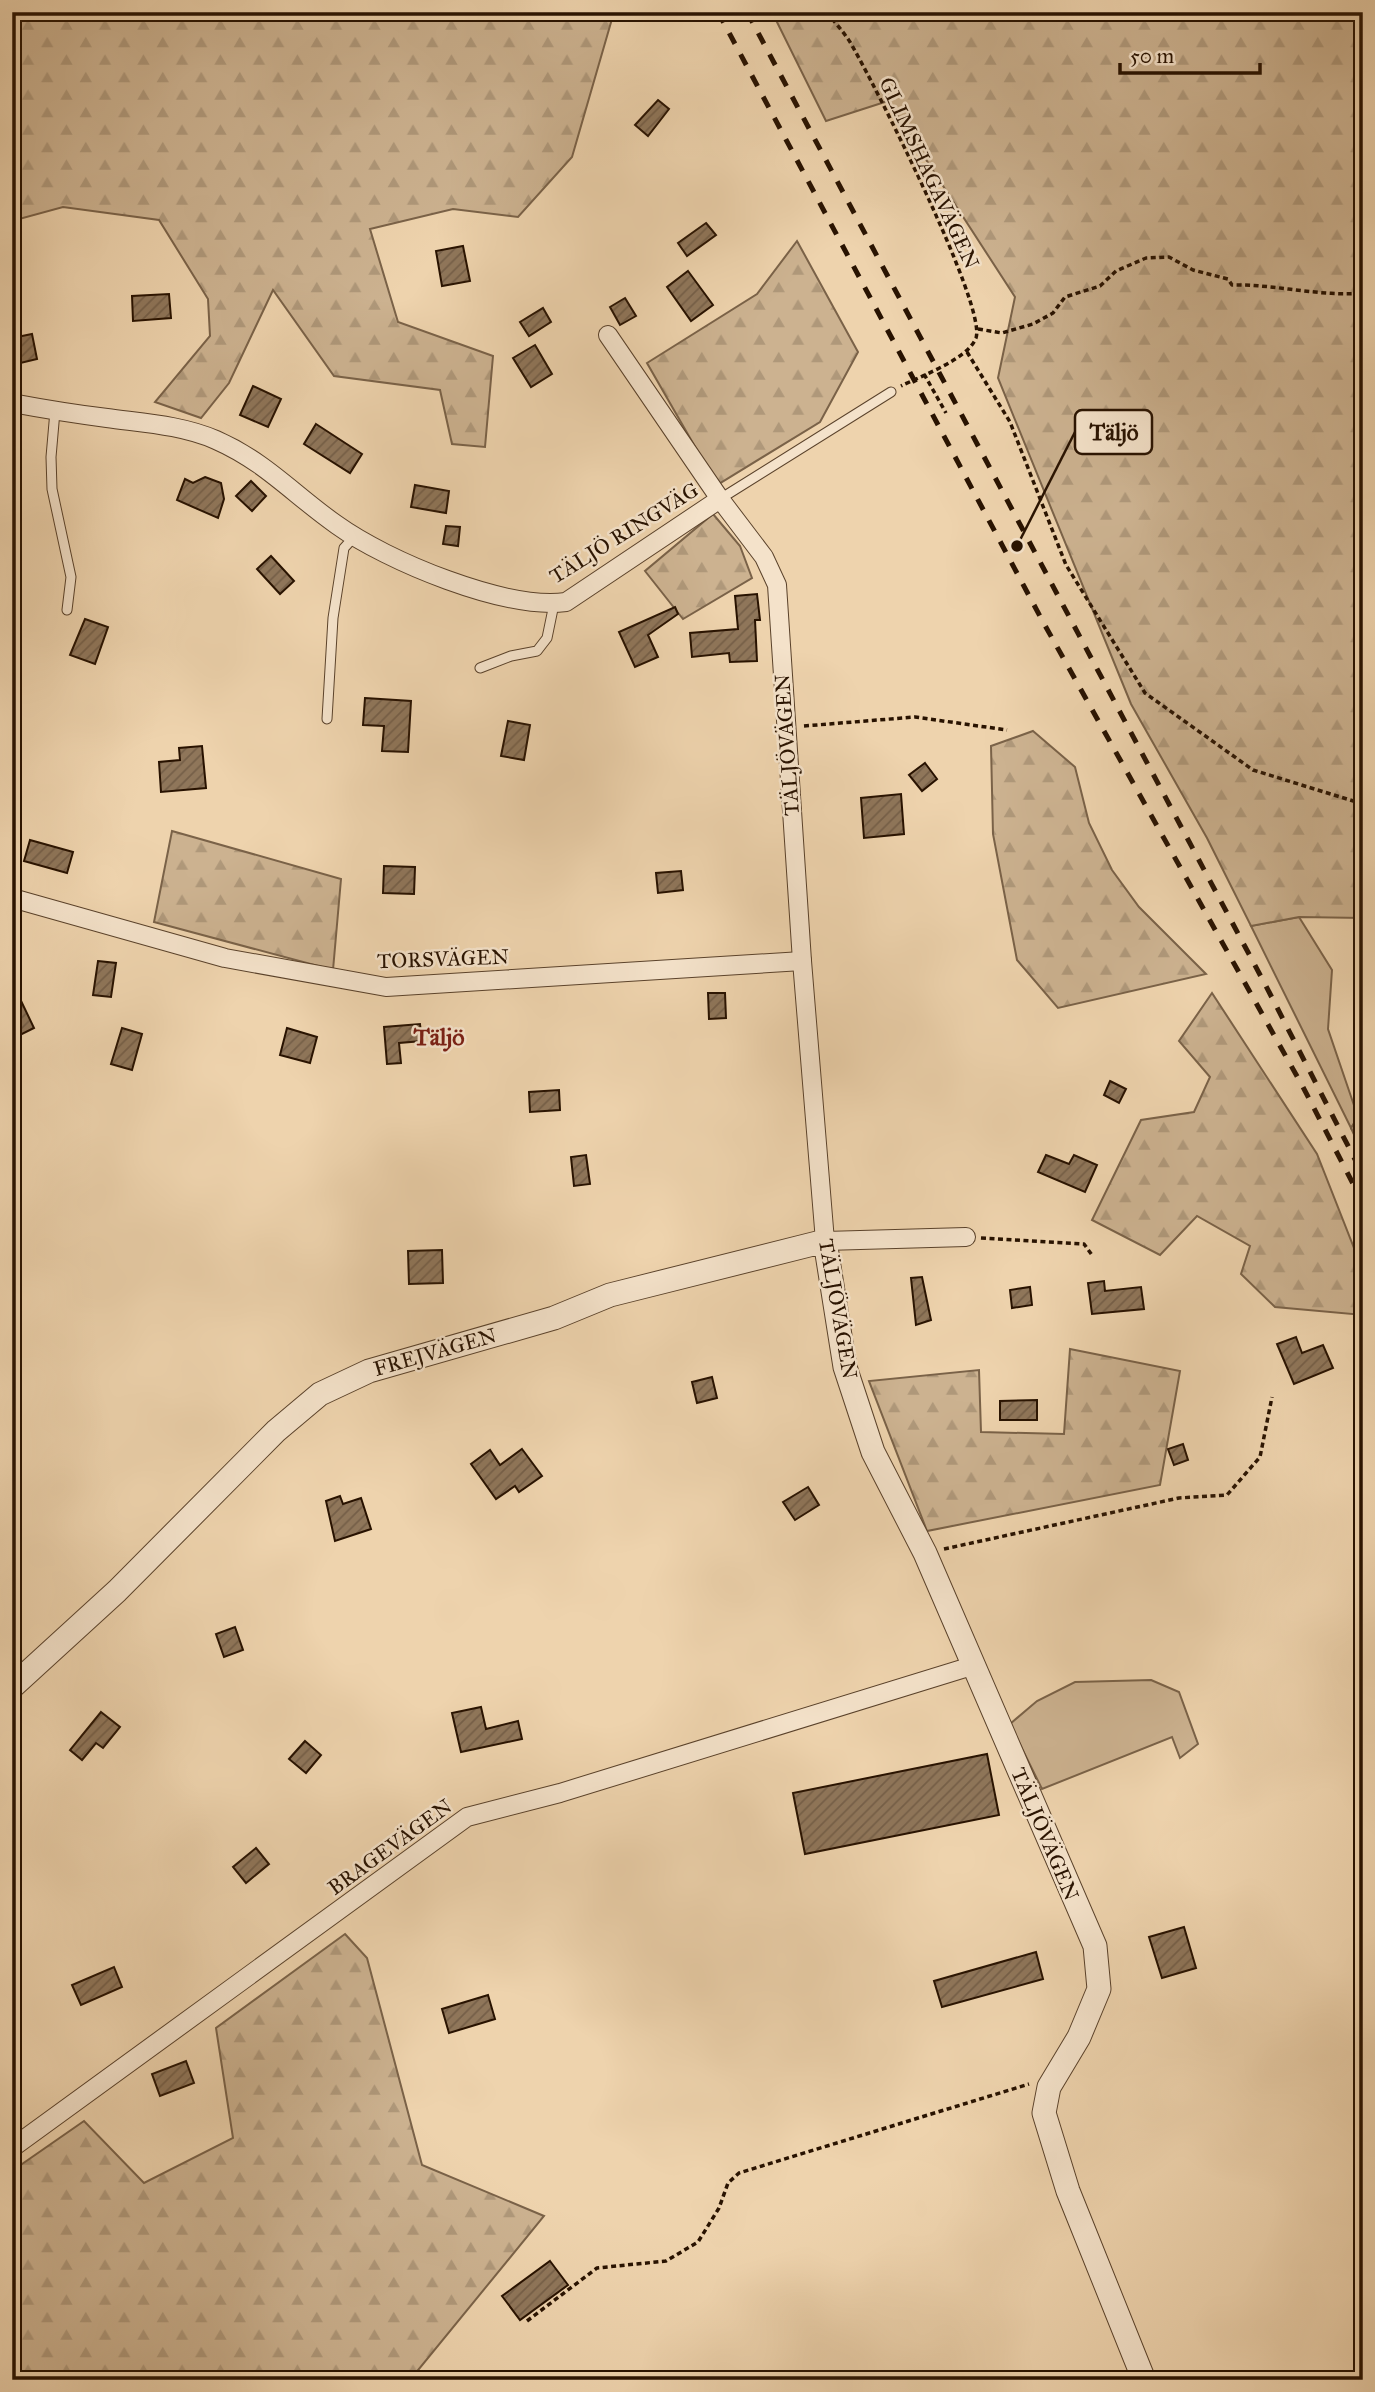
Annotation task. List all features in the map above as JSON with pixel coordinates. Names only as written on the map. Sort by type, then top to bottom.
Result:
[{"type":"street","name":"TÄLJÖVÄGEN","points":[[608,335],[720,499],[764,557],[777,585],[802,961],[825,1241],[845,1367],[873,1452],[925,1553],[1095,1946],[1099,1989],[1079,2038],[1055,2076],[1045,2100],[1044,2113],[1068,2191],[1144,2380]]},
{"type":"street","name":"TÄLJÖ RINGVÄG","points":[[12,403],[168,426],[212,438],[251,456],[337,526],[379,550],[461,585],[517,599],[554,604],[566,602],[720,499]]},
{"type":"street","name":"TORSVÄGEN","points":[[12,898],[226,958],[386,987],[802,961]]},
{"type":"street","name":"FREJVÄGEN","points":[[12,1687],[117,1591],[276,1431],[320,1394],[369,1371],[554,1318],[610,1294],[825,1241],[966,1237]]},
{"type":"street","name":"BRAGEVÄGEN","points":[[12,2148],[467,1817],[559,1793],[975,1665]]},
{"type":"lane","points":[[720,499],[891,392]]},
{"type":"lane","points":[[55,411],[51,457],[52,489],[71,577],[67,610]]},
{"type":"lane","points":[[327,719],[333,618],[344,548],[355,536]]},
{"type":"lane","points":[[480,667],[511,656],[537,651],[547,638],[554,604]]},
{"type":"path","name":"GLIMSHAGAVÄGEN","points":[[827,12],[848,39],[917,174],[960,275],[978,329]]},
{"type":"path","points":[[891,392],[967,352],[975,342],[978,329],[1002,333],[1034,324],[1053,313],[1065,297],[1100,286],[1116,271],[1146,258],[1170,257],[1193,270],[1228,279],[1232,285],[1259,284],[1334,294],[1363,293]]},
{"type":"path","points":[[967,352],[1010,422],[1066,565],[1145,692],[1253,770],[1363,804]]},
{"type":"path","points":[[924,374],[946,413]]},
{"type":"path","points":[[786,727],[915,717],[1007,730]]},
{"type":"path","points":[[966,1237],[1084,1244],[1092,1255]]},
{"type":"path","points":[[925,1553],[1179,1499],[1227,1495],[1260,1457],[1272,1396]]},
{"type":"path","points":[[527,2321],[597,2268],[666,2261],[698,2242],[719,2208],[728,2183],[740,2173],[1055,2076]]},
{"type":"green space","points":[[12,12],[614,12],[572,157],[518,217],[453,209],[370,229],[398,322],[493,356],[485,447],[452,444],[440,390],[334,376],[273,290],[229,383],[201,418],[155,402],[210,336],[208,299],[159,220],[63,207],[12,221]]},
{"type":"green space","points":[[772,12],[1363,12],[1363,918],[1299,917],[1251,926],[1207,838],[1131,704],[998,378],[1015,297],[888,101],[826,121]]},
{"type":"green space","points":[[797,241],[858,352],[820,422],[717,485],[647,363],[757,294]]},
{"type":"green space","points":[[713,514],[740,546],[752,578],[683,619],[645,571]]},
{"type":"green space","points":[[1033,731],[1075,767],[1089,823],[1112,870],[1139,907],[1206,974],[1058,1008],[1017,960],[993,834],[991,746]]},
{"type":"green space","points":[[172,831],[341,879],[333,970],[154,922]]},
{"type":"green space","points":[[1299,917],[1332,970],[1328,1029],[1358,1117],[1351,1128],[1251,926]]},
{"type":"green space","points":[[1212,993],[1317,1154],[1363,1271],[1363,1315],[1275,1307],[1241,1274],[1250,1246],[1197,1216],[1160,1255],[1092,1220],[1141,1120],[1194,1112],[1210,1077],[1179,1041]]},
{"type":"green space","points":[[1358,1117],[1363,1120],[1363,1154],[1351,1128]]},
{"type":"green space","points":[[1070,1349],[1180,1371],[1160,1485],[927,1531],[869,1381],[979,1370],[981,1432],[1064,1434]]},
{"type":"green space","points":[[1151,1680],[1179,1692],[1198,1744],[1180,1758],[1172,1737],[1042,1789],[1010,1724],[1037,1701],[1075,1682]]},
{"type":"green space","points":[[345,1934],[367,1958],[422,2165],[544,2216],[410,2380],[12,2380],[12,2171],[84,2121],[144,2183],[233,2138],[216,2028]]},
{"type":"building","points":[[658,100],[669,109],[648,136],[635,125]]},
{"type":"building","points":[[706,223],[716,235],[687,256],[678,243]]},
{"type":"building","points":[[463,246],[470,281],[442,286],[436,251]]},
{"type":"building","points":[[688,271],[713,305],[691,321],[667,287]]},
{"type":"building","points":[[169,294],[171,318],[133,321],[132,296]]},
{"type":"building","points":[[625,298],[636,316],[620,325],[610,307]]},
{"type":"building","points":[[543,308],[551,322],[529,336],[520,322]]},
{"type":"building","points":[[32,334],[37,359],[12,365],[12,338]]},
{"type":"building","points":[[535,345],[552,374],[531,387],[513,358]]},
{"type":"building","points":[[253,386],[281,399],[268,427],[240,415]]},
{"type":"building","points":[[316,424],[362,454],[350,473],[304,444]]},
{"type":"building","points":[[205,477],[221,483],[224,499],[218,518],[177,500],[185,479],[193,483]]},
{"type":"building","points":[[251,481],[266,496],[252,511],[236,496]]},
{"type":"building","points":[[415,485],[449,491],[446,513],[411,507]]},
{"type":"building","points":[[446,526],[460,527],[458,546],[443,544]]},
{"type":"building","points":[[271,556],[294,581],[280,594],[257,569]]},
{"type":"building","points":[[757,594],[760,620],[755,620],[757,661],[730,662],[729,653],[692,657],[690,633],[738,629],[735,596]]},
{"type":"building","points":[[675,607],[678,614],[648,635],[658,657],[635,667],[619,632]]},
{"type":"building","points":[[85,619],[108,627],[95,664],[70,655]]},
{"type":"building","points":[[365,698],[411,701],[408,752],[382,751],[384,726],[363,725]]},
{"type":"building","points":[[508,721],[530,725],[524,760],[501,756]]},
{"type":"building","points":[[202,746],[206,788],[161,792],[159,762],[180,760],[179,748]]},
{"type":"building","points":[[925,763],[937,779],[922,791],[909,775]]},
{"type":"building","points":[[901,794],[904,834],[864,838],[861,798]]},
{"type":"building","points":[[30,840],[73,852],[67,873],[24,861]]},
{"type":"building","points":[[384,866],[415,867],[414,894],[383,893]]},
{"type":"building","points":[[681,871],[683,890],[658,893],[656,873]]},
{"type":"building","points":[[98,961],[116,963],[111,997],[93,995]]},
{"type":"building","points":[[12,982],[34,1028],[12,1039]]},
{"type":"building","points":[[708,993],[725,993],[726,1018],[709,1019]]},
{"type":"building","points":[[420,1024],[422,1041],[399,1043],[401,1063],[387,1064],[384,1027]]},
{"type":"building","points":[[122,1028],[142,1034],[132,1070],[111,1064]]},
{"type":"building","points":[[287,1028],[317,1037],[310,1063],[280,1055]]},
{"type":"building","points":[[1110,1081],[1126,1089],[1119,1103],[1104,1095]]},
{"type":"building","points":[[559,1090],[560,1110],[530,1112],[529,1092]]},
{"type":"building","points":[[586,1155],[590,1184],[574,1186],[571,1157]]},
{"type":"building","points":[[1046,1155],[1069,1164],[1074,1155],[1097,1165],[1085,1192],[1038,1172]]},
{"type":"building","points":[[442,1250],[443,1283],[409,1284],[408,1251]]},
{"type":"building","points":[[922,1277],[931,1320],[916,1325],[911,1278]]},
{"type":"building","points":[[1104,1281],[1105,1291],[1141,1287],[1144,1309],[1092,1314],[1088,1283]]},
{"type":"building","points":[[1030,1287],[1032,1305],[1012,1308],[1010,1290]]},
{"type":"building","points":[[1296,1337],[1302,1353],[1323,1345],[1333,1368],[1294,1384],[1277,1344]]},
{"type":"building","points":[[712,1377],[717,1398],[697,1403],[692,1382]]},
{"type":"building","points":[[1037,1400],[1037,1420],[1000,1420],[1000,1401]]},
{"type":"building","points":[[1183,1444],[1188,1460],[1174,1465],[1168,1449]]},
{"type":"building","points":[[522,1449],[542,1476],[519,1492],[515,1486],[496,1499],[471,1464],[490,1450],[500,1465]]},
{"type":"building","points":[[808,1487],[819,1505],[795,1520],[783,1502]]},
{"type":"building","points":[[340,1496],[343,1504],[361,1498],[371,1529],[335,1541],[326,1501]]},
{"type":"building","points":[[235,1627],[243,1650],[224,1657],[216,1634]]},
{"type":"building","points":[[481,1707],[486,1729],[518,1721],[522,1739],[461,1752],[452,1713]]},
{"type":"building","points":[[101,1712],[120,1727],[103,1748],[96,1743],[82,1760],[70,1750]]},
{"type":"building","points":[[305,1741],[321,1755],[306,1773],[289,1759]]},
{"type":"building","points":[[987,1754],[999,1815],[805,1854],[793,1793]]},
{"type":"building","points":[[256,1848],[269,1864],[246,1883],[233,1867]]},
{"type":"building","points":[[1184,1927],[1196,1968],[1162,1978],[1149,1937]]},
{"type":"building","points":[[1036,1952],[1043,1979],[942,2007],[934,1981]]},
{"type":"building","points":[[114,1967],[122,1987],[81,2005],[72,1985]]},
{"type":"building","points":[[488,1995],[495,2019],[449,2033],[442,2009]]},
{"type":"building","points":[[186,2061],[194,2083],[160,2096],[152,2074]]},
{"type":"building","points":[[550,2261],[568,2285],[520,2320],[502,2296]]},
{"type":"railway","points":[[718,12],[1042,620],[1303,1087],[1363,1203]]},
{"type":"railway","points":[[747,12],[1266,986],[1363,1175]]},
{"type":"place","name":"Täljö","points":[[1017,546]]},
{"type":"district","name":"Täljö","points":[[439,1037]]}]
